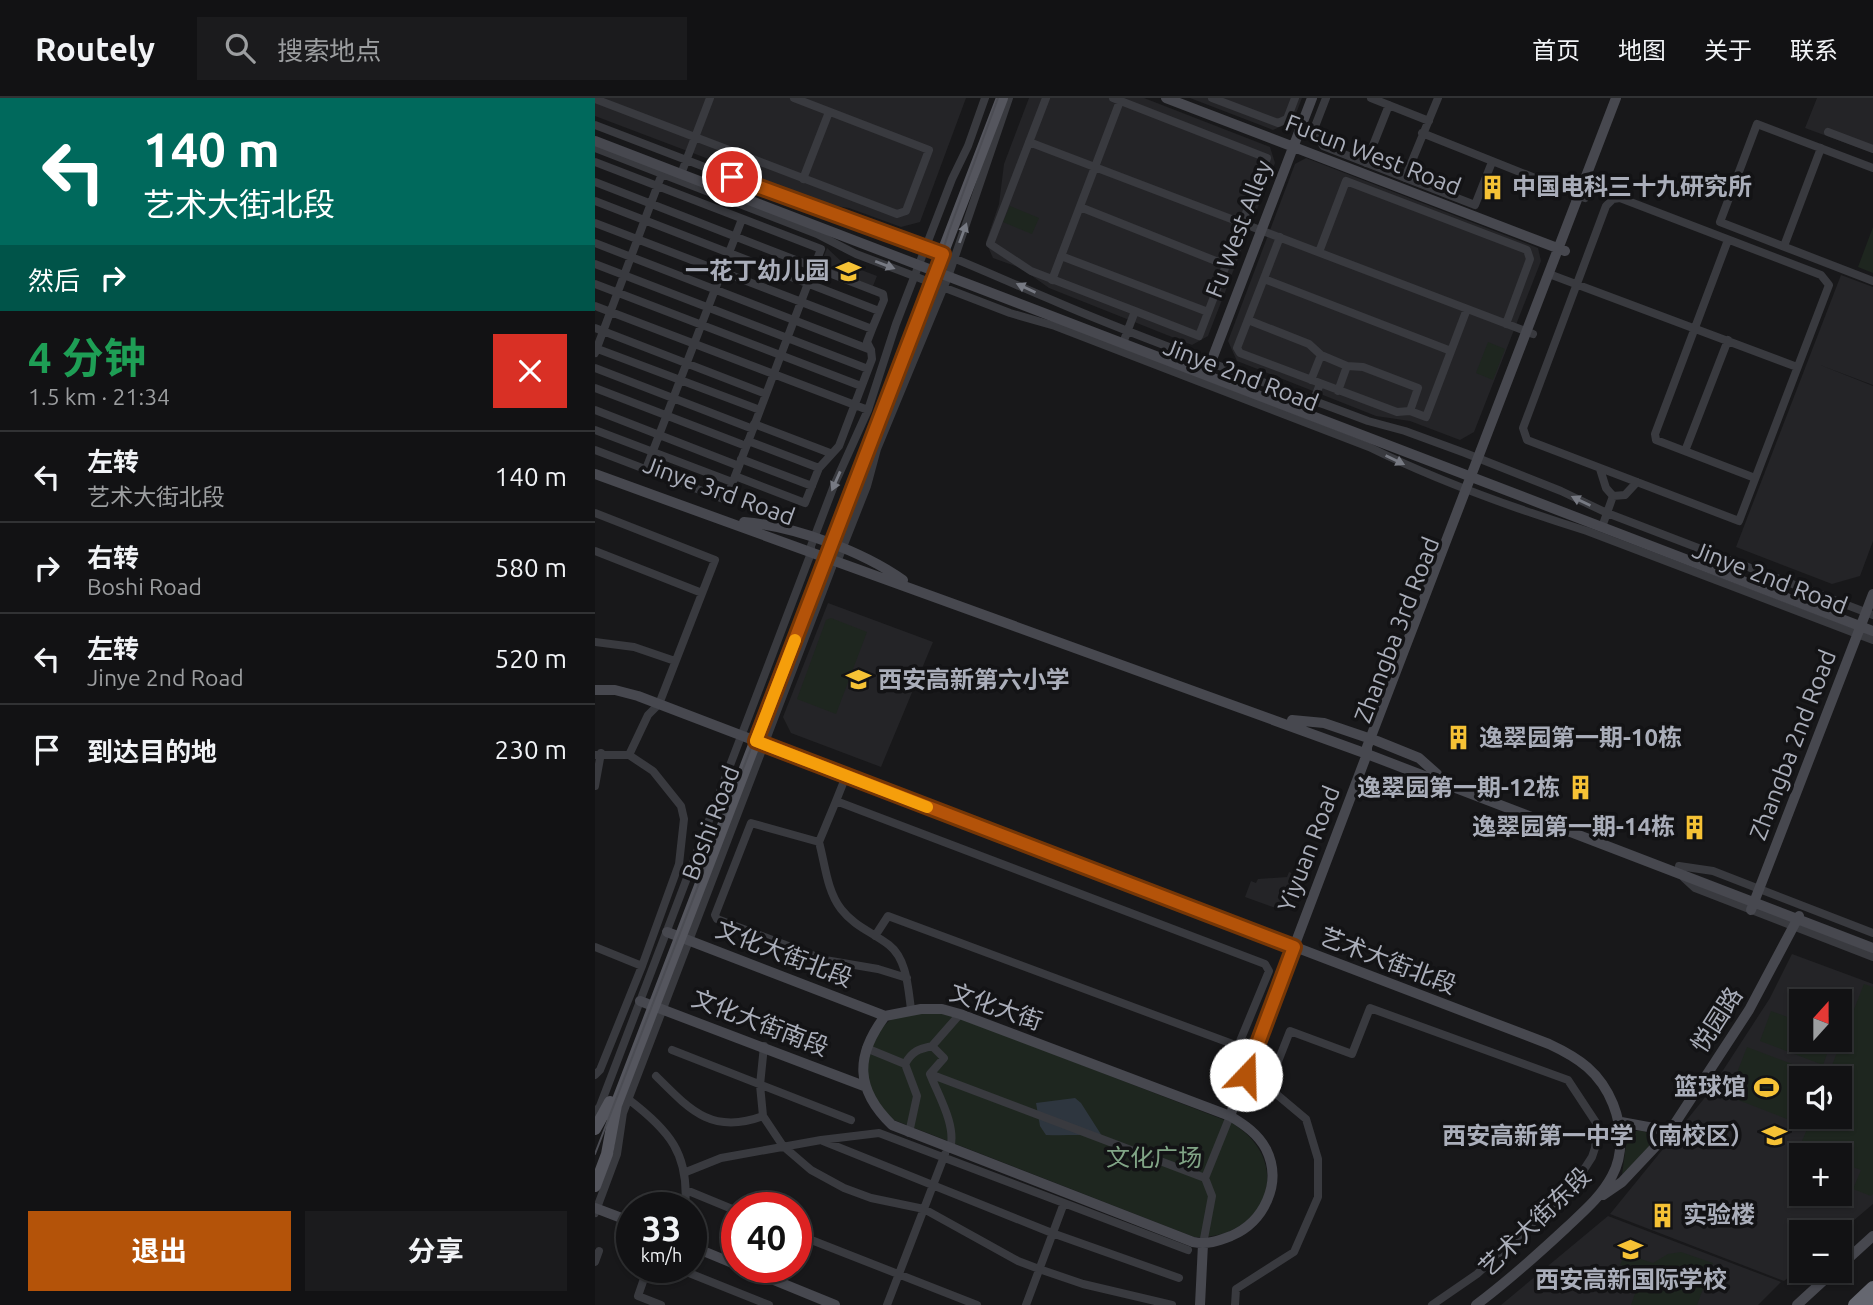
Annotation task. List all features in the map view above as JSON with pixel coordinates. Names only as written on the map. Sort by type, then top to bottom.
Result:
[{"type":"highway","points":[[1855,1305],[1873,1288]]},
{"type":"main road","name":"Boshi Road","points":[[934,268],[993,98]]},
{"type":"main road","name":"Boshi Road","points":[[595,1129],[611,1100],[651,1005],[1002,98]]},
{"type":"main road","name":"Boshi Road","points":[[595,1186],[607,1154],[616,1105],[651,1005]]},
{"type":"street","points":[[683,167],[710,98]]},
{"type":"street","points":[[595,99],[897,214],[906,211],[929,150],[794,98]]},
{"type":"street","name":"Boshi Road","points":[[934,268],[985,98]]},
{"type":"street","name":"Boshi Road","points":[[825,551],[835,483],[1009,98]]},
{"type":"street","points":[[1046,98],[990,244],[1031,271],[1052,279],[1135,310],[1199,335],[1267,158],[1117,99],[1095,167],[1052,279]]},
{"type":"street","name":"Fucun West Road","points":[[1166,98],[1562,250]]},
{"type":"street","points":[[1212,98],[1278,123],[1287,119],[1295,98]]},
{"type":"street","name":"Fu West Alley","points":[[1208,368],[1312,98]]},
{"type":"street","points":[[1326,98],[1314,129],[1319,142],[1366,163],[1475,205],[1492,162]]},
{"type":"street","points":[[1371,98],[1429,121]]},
{"type":"street","points":[[1405,178],[1438,98]]},
{"type":"street","name":"Zhangba 3rd Road","points":[[1371,746],[1562,250],[1616,98]]},
{"type":"street","name":"Zhangba 3rd Road","points":[[1582,197],[1623,98]]},
{"type":"street","points":[[1366,163],[1389,105]]},
{"type":"street","points":[[803,178],[829,112]]},
{"type":"street","points":[[1873,168],[1758,124],[1720,222],[1873,281]]},
{"type":"street","name":"Jinye 2nd Road","points":[[595,125],[683,167]]},
{"type":"street","points":[[1828,132],[1873,149]]},
{"type":"street","points":[[1422,133],[1582,197]]},
{"type":"street","name":"Jinye 2nd Road","points":[[595,134],[934,268],[1311,408],[1587,531],[1868,624]]},
{"type":"street","name":"Jinye 2nd Road","points":[[595,141],[817,233],[856,254],[934,268],[1010,313],[1055,326],[1369,447],[1403,464],[1474,480],[1604,520],[1868,624]]},
{"type":"street","points":[[1029,142],[1530,333]]},
{"type":"street","name":"Jinye 2nd Road","points":[[595,148],[663,171],[683,167]]},
{"type":"street","points":[[1784,246],[1821,148]]},
{"type":"street","points":[[595,162],[821,249],[726,500],[595,450]]},
{"type":"street","points":[[663,171],[611,312],[599,330],[596,350],[760,410]]},
{"type":"street","points":[[1319,252],[1346,181],[1527,250],[1530,259],[1506,324]]},
{"type":"street","points":[[595,182],[883,294],[884,300],[867,342],[871,350],[868,369],[839,446],[819,468],[805,503],[595,430]]},
{"type":"street","points":[[1617,198],[1728,240],[1821,275],[1829,285],[1739,521],[1527,440],[1523,428],[1606,206],[1617,198]]},
{"type":"street","points":[[595,201],[879,311]]},
{"type":"street","points":[[1080,207],[1226,265]]},
{"type":"street","points":[[646,469],[742,219]]},
{"type":"street","points":[[595,223],[872,329]]},
{"type":"street","points":[[1280,237],[1237,348],[1240,353],[1338,391],[1397,412],[1409,411],[1426,418],[1467,309]]},
{"type":"street","points":[[1728,240],[1655,434],[1656,440],[1755,478]]},
{"type":"street","points":[[595,243],[871,350]]},
{"type":"street","points":[[1061,256],[1208,312]]},
{"type":"street","points":[[595,264],[868,369]]},
{"type":"street","points":[[1552,275],[1797,367]]},
{"type":"street","points":[[1264,279],[1451,351]]},
{"type":"street","points":[[595,284],[861,386]]},
{"type":"street","points":[[595,306],[868,410]]},
{"type":"street","points":[[1125,337],[1135,310]]},
{"type":"street","points":[[1248,320],[1309,344],[1321,355],[1347,366],[1363,367],[1418,388],[1409,411]]},
{"type":"street","points":[[599,330],[766,394]]},
{"type":"street","points":[[1685,451],[1728,340]]},
{"type":"street","points":[[1311,380],[1321,355]]},
{"type":"street","points":[[1338,391],[1347,366]]},
{"type":"street","points":[[595,368],[830,453]]},
{"type":"street","points":[[1311,408],[1320,384]]},
{"type":"street","points":[[595,388],[666,416],[819,468]]},
{"type":"street","name":"Jinye 2nd Road","points":[[1311,408],[1405,431],[1482,460],[1561,491],[1604,520]]},
{"type":"street","points":[[595,410],[812,486]]},
{"type":"street","name":"Jinye 3rd Road","points":[[595,468],[825,551]]},
{"type":"street","points":[[1600,469],[1606,488],[1613,496]]},
{"type":"street","name":"Jinye 3rd Road","points":[[595,474],[825,551]]},
{"type":"street","points":[[1613,496],[1625,495],[1637,482]]},
{"type":"street","points":[[1604,520],[1613,496]]},
{"type":"street","points":[[595,513],[715,560],[659,704],[648,715],[629,755]]},
{"type":"street","points":[[595,551],[702,593]]},
{"type":"street","points":[[825,551],[1292,720],[1324,723],[1437,774],[1872,945]]},
{"type":"street","points":[[825,551],[1371,746],[1679,870]]},
{"type":"street","name":"Zhangba 2nd Road","points":[[1758,901],[1868,624],[1873,594]]},
{"type":"street","points":[[595,642],[634,647],[675,661]]},
{"type":"street","name":"艺术大街北段","points":[[595,690],[626,692],[659,704],[1549,1044],[1575,1056],[1590,1067],[1602,1082],[1621,1122]]},
{"type":"street","name":"Yiyuan Road","points":[[1230,1116],[1371,746]]},
{"type":"street","points":[[595,786],[598,754],[629,755],[653,771],[681,806],[684,819],[679,864],[642,966],[600,1070],[595,1074]]},
{"type":"street","points":[[846,776],[819,842],[833,895],[840,908],[855,923],[890,946],[900,958],[907,978],[911,1009]]},
{"type":"street","points":[[836,801],[1265,964],[1269,971],[1238,1046],[888,916],[875,936]]},
{"type":"street","points":[[819,842],[751,823],[715,915],[717,919],[825,960],[907,978]]},
{"type":"street","points":[[1758,901],[1797,920],[1872,945]]},
{"type":"street","name":"悦园路","points":[[1597,1198],[1622,1182],[1670,1132],[1749,1010],[1797,920]]},
{"type":"street","name":"文化大街北段","points":[[678,936],[885,1016]]},
{"type":"street","points":[[595,947],[642,966]]},
{"type":"street","name":"Boshi Road","points":[[596,1210],[617,1154],[622,1113],[628,1099],[651,1005]]},
{"type":"street","name":"Boshi Road","points":[[595,1113],[651,1005]]},
{"type":"street","name":"文化大街南段","points":[[651,1005],[865,1086]]},
{"type":"street","points":[[1235,1305],[1236,1289],[1294,1252],[1318,1197],[1318,1159],[1306,1119],[1268,1087],[1290,1031],[1352,1054],[1370,1008],[1568,1080],[1597,1124],[1595,1148],[1587,1167],[1574,1185],[1477,1274],[1432,1305]]},
{"type":"street","name":"文化大街","points":[[885,1016],[911,1009],[942,1009],[960,1014],[1230,1116],[1254,1133],[1267,1151],[1272,1171],[1271,1189],[1265,1207],[1245,1228],[1203,1244]]},
{"type":"street","points":[[909,1133],[917,1096],[905,1064],[917,1049],[932,1046],[960,1014]]},
{"type":"street","points":[[885,1016],[866,1048],[863,1063],[865,1086],[879,1113],[892,1125],[1063,1203],[1188,1250]]},
{"type":"street","points":[[764,1046],[761,1085],[763,1116],[783,1146],[811,1170],[844,1188],[871,1198],[924,1209],[1018,1261],[1039,1269],[1083,1284],[1172,1305]]},
{"type":"street","points":[[930,1074],[944,1058],[932,1046]]},
{"type":"street","points":[[866,1048],[905,1064]]},
{"type":"street","points":[[672,1050],[851,1120]]},
{"type":"street","points":[[1254,1054],[1277,1063]]},
{"type":"street","points":[[930,1074],[1205,1178]]},
{"type":"street","points":[[887,1305],[953,1141],[947,1117],[930,1074]]},
{"type":"street","points":[[656,1076],[689,1109],[718,1123],[749,1121],[763,1116]]},
{"type":"street","points":[[628,1099],[649,1115],[680,1154],[686,1172],[686,1190],[721,1204]]},
{"type":"street","points":[[1200,1305],[1203,1244],[1212,1196],[1205,1178],[1230,1116]]},
{"type":"street","points":[[1621,1122],[1670,1132]]},
{"type":"street","name":"艺术大街东段","points":[[1476,1305],[1528,1264],[1597,1198],[1616,1166],[1621,1122]]},
{"type":"street","points":[[686,1172],[721,1158],[783,1146],[879,1133],[947,1152],[1203,1244]]},
{"type":"street","points":[[821,1140],[1052,1233],[1179,1278]]},
{"type":"street","points":[[1026,1305],[1063,1203]]},
{"type":"street","points":[[596,1210],[616,1217]]},
{"type":"street","points":[[1852,1246],[1873,1227]]},
{"type":"street","points":[[1852,1255],[1873,1236]]},
{"type":"street","points":[[812,1240],[977,1305]]},
{"type":"street","points":[[595,1262],[599,1251]]},
{"type":"street","points":[[707,1280],[769,1305]]},
{"type":"street","points":[[642,1283],[638,1296],[661,1305]]},
{"type":"street","points":[[781,1283],[835,1305]]},
{"type":"street","points":[[1787,1305],[1811,1283]]},
{"type":"street","points":[[1797,1305],[1821,1283]]},
{"type":"shaded area","points":[[595,98],[966,98],[920,222],[901,227],[849,208],[830,205],[595,116]]},
{"type":"shaded area","points":[[1029,98],[1144,98],[1270,147],[1275,163],[1208,336],[1192,345],[1049,288],[1021,268],[993,258],[986,242],[999,204],[1004,164]]},
{"type":"shaded area","points":[[1190,98],[1302,98],[1293,121],[1273,130]]},
{"type":"shaded area","points":[[1817,98],[1873,98],[1873,153],[1805,128]]},
{"type":"shaded area","points":[[1306,158],[1538,248],[1541,261],[1474,432],[1460,440],[1410,421],[1376,416],[1237,361],[1228,341],[1295,164]]},
{"type":"shaded area","name":"一花丁幼儿园","points":[[827,248],[843,263],[877,276],[873,286],[820,266]]},
{"type":"shaded area","points":[[1841,275],[1873,287],[1873,385],[1820,365],[1873,386],[1873,541],[1860,576],[1832,584],[1736,547]]},
{"type":"shaded area","name":"西安高新第六小学","points":[[828,603],[933,642],[881,767],[791,733],[783,717]]},
{"type":"shaded area","points":[[1289,872],[1301,877],[1289,906],[1284,904],[1281,910],[1245,897],[1251,881],[1256,883],[1258,879],[1287,877]]},
{"type":"shaded area","name":"西安高新第一中学（南校区）","points":[[1792,954],[1873,984],[1873,1204],[1852,1222],[1789,1220],[1789,1277],[1784,1281],[1610,1214],[1707,1095],[1770,998]]},
{"type":"shaded area","points":[[1075,1098],[1102,1136],[1046,1135],[1040,1126],[1036,1103]]},
{"type":"shaded area","name":"西安高新国际学校","points":[[1608,1216],[1781,1282],[1758,1305],[1501,1305]]},
{"type":"green space","points":[[1010,206],[1039,218],[1032,234],[1003,222]]},
{"type":"green space","points":[[1873,227],[1873,273],[1858,267]]},
{"type":"green space","points":[[1488,342],[1505,349],[1493,380],[1476,373]]},
{"type":"green space","points":[[831,618],[867,632],[836,714],[797,699],[826,620]]},
{"type":"green space","points":[[1864,984],[1873,987],[1871,1196],[1853,1189],[1861,1170],[1852,1167],[1852,1143],[1801,1143],[1807,1129],[1852,1129],[1852,1066],[1832,1066],[1837,1052],[1852,1052],[1852,1014]]},
{"type":"green space","points":[[1771,1011],[1789,1018],[1789,1052],[1828,1052],[1823,1065],[1760,1041]]},
{"type":"green space","name":"文化广场","points":[[934,1012],[960,1018],[1232,1123],[1252,1140],[1263,1158],[1267,1178],[1264,1196],[1254,1213],[1239,1226],[1219,1235],[1194,1237],[894,1120],[877,1102],[868,1085],[867,1071],[873,1044],[883,1027],[896,1017]]},
{"type":"green space","name":"篮球馆","points":[[1747,1047],[1798,1066],[1789,1066],[1789,1120],[1728,1096]]},
{"type":"green space","points":[[1634,1131],[1654,1135],[1655,1140],[1622,1175],[1627,1137]]},
{"type":"green space","points":[[1681,1252],[1713,1263],[1697,1305],[1631,1305],[1642,1274],[1620,1265],[1625,1254],[1653,1263],[1668,1254]]},
{"type":"tram line","points":[[595,1154],[877,420],[928,297],[998,98]]},
{"type":"slow traffic","points":[[795,640],[756,741],[927,807]]},
{"type":"place","name":"中国电科三十九研究所","points":[[1492,187]]},
{"type":"place","name":"一花丁幼儿园","points":[[849,271]]},
{"type":"place","name":"西安高新第六小学","points":[[858,680]]},
{"type":"place","name":"逸翠园第一期-10栋","points":[[1459,738]]},
{"type":"place","name":"逸翠园第一期-12栋","points":[[1580,788]]},
{"type":"place","name":"逸翠园第一期-14栋","points":[[1695,827]]},
{"type":"place","name":"篮球馆","points":[[1766,1087]]},
{"type":"place","name":"西安高新第一中学（南校区）","points":[[1774,1136]]},
{"type":"place","name":"实验楼","points":[[1663,1215]]},
{"type":"place","name":"西安高新国际学校","points":[[1631,1249]]},
{"type":"route","points":[[732,177],[943,254],[756,741],[1294,947],[1246,1075]]}]
